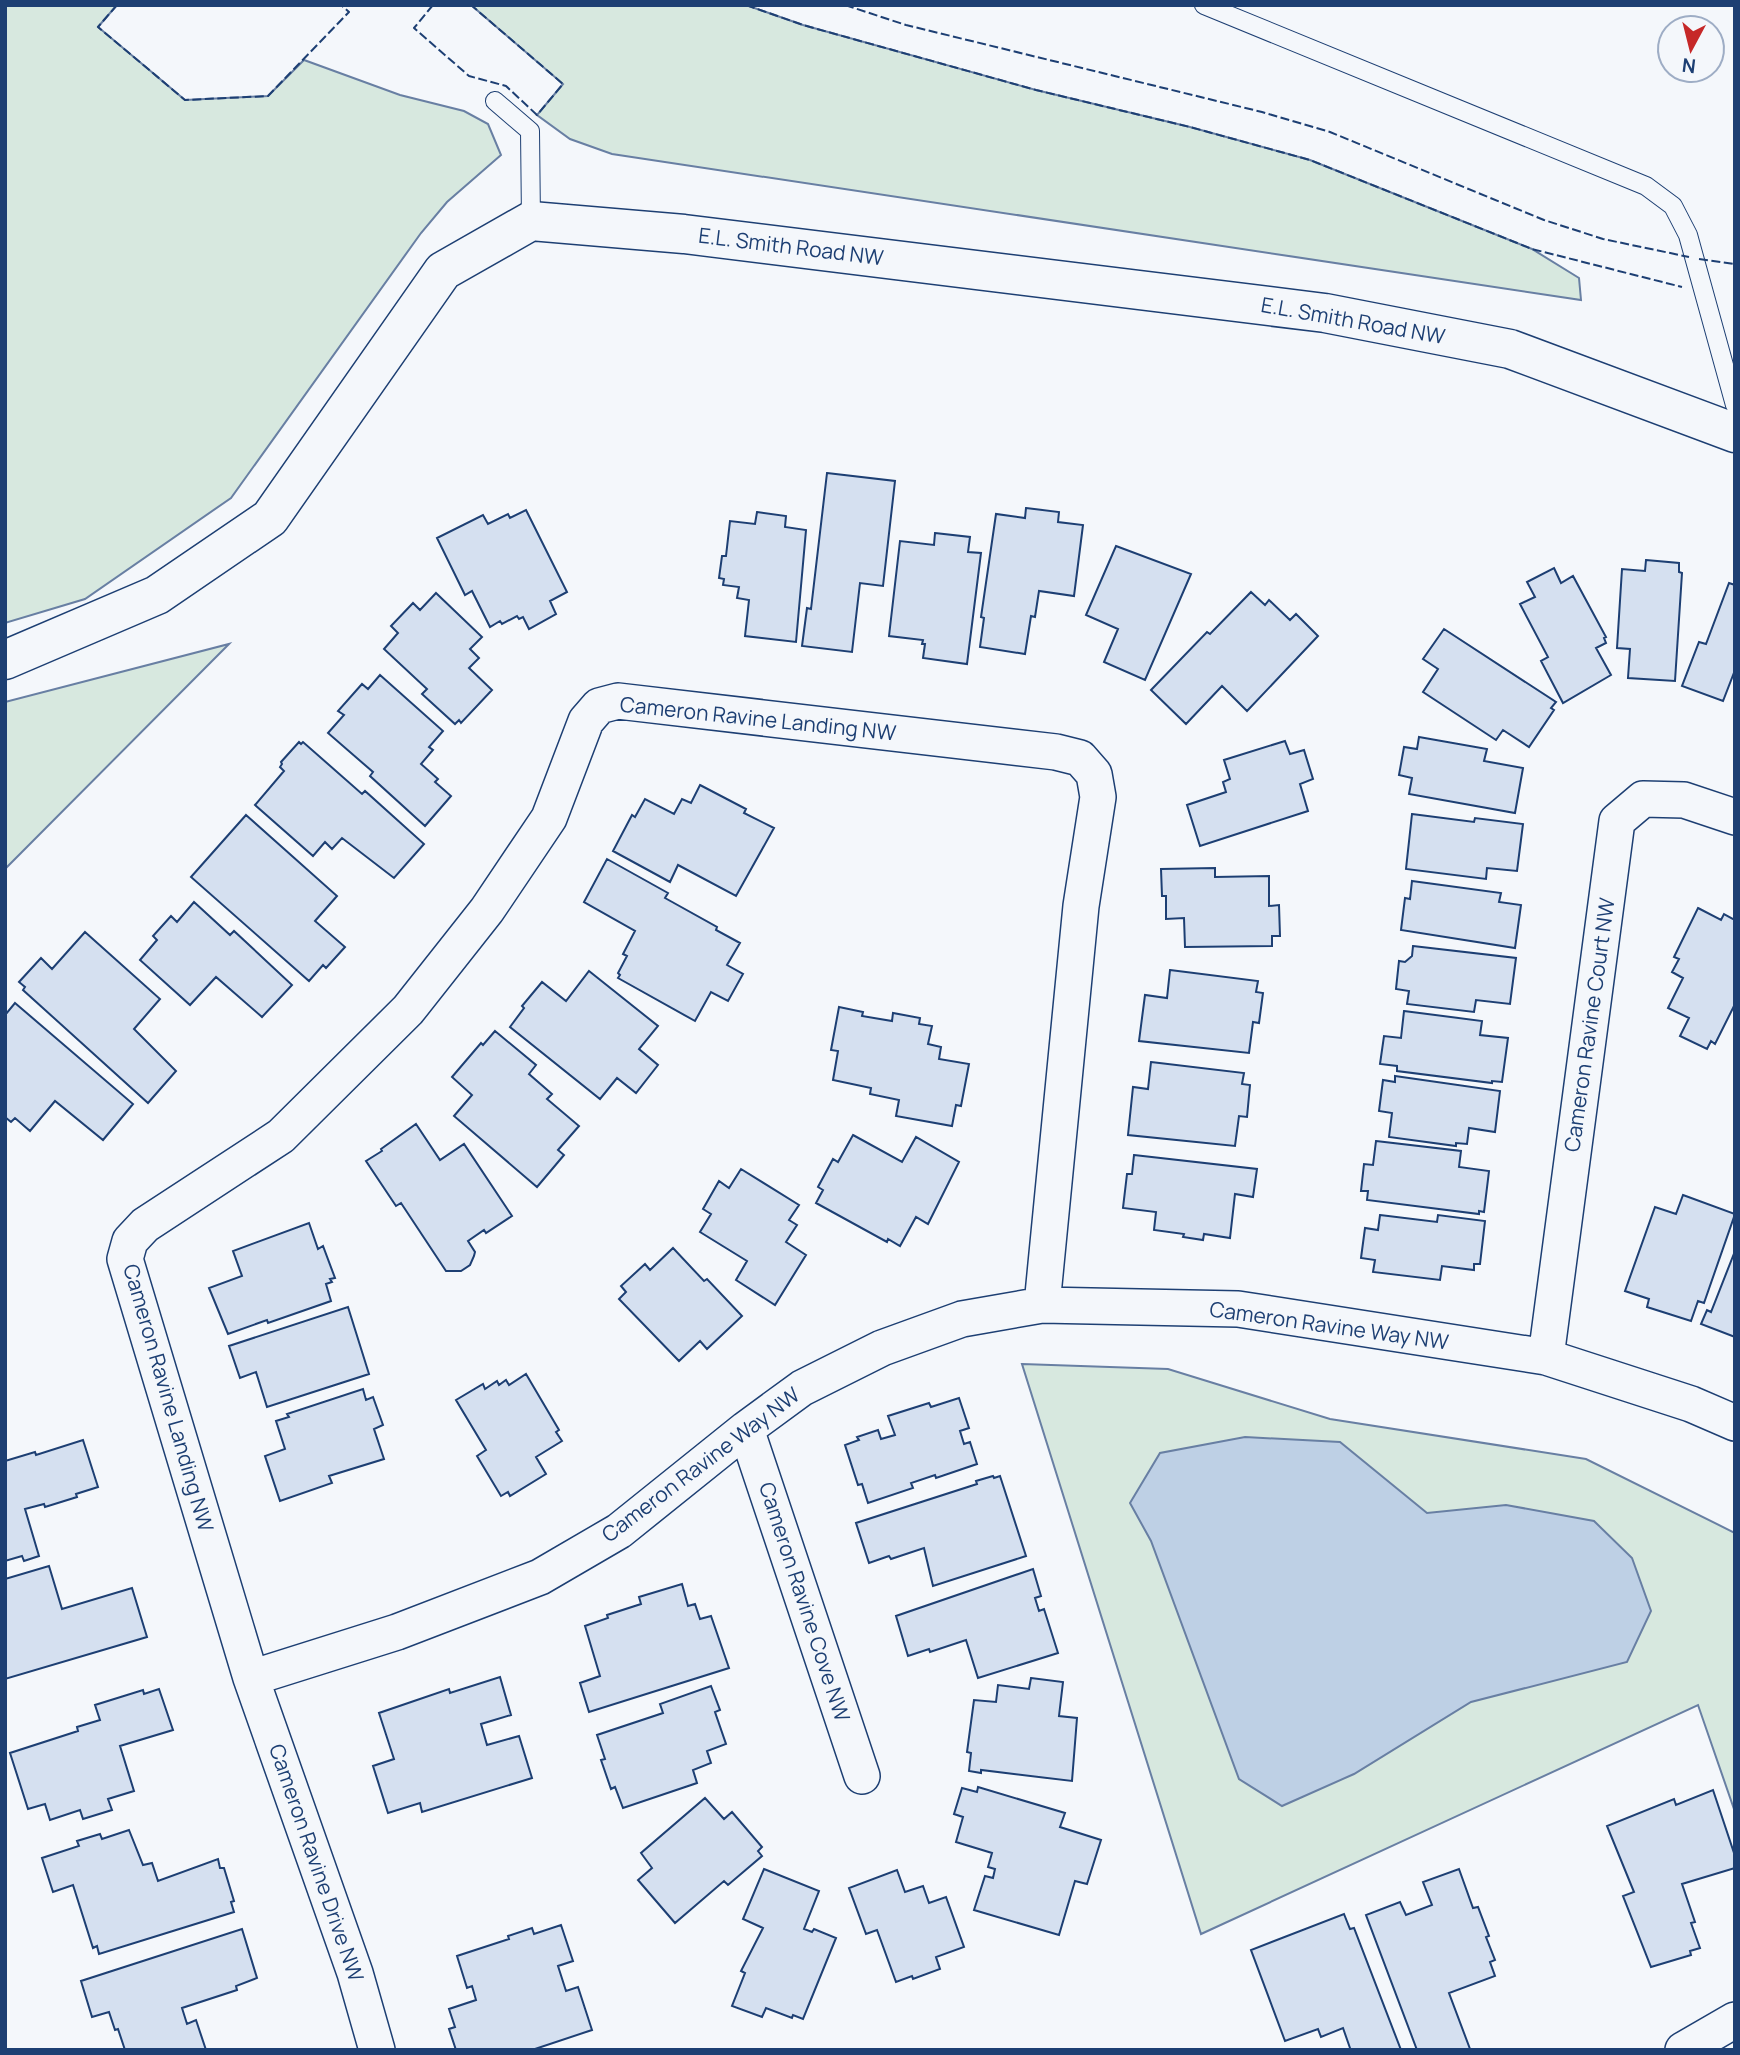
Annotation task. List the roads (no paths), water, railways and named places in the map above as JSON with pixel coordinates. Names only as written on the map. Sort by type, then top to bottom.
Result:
[{"type":"street","name":"E.L. Smith Road NW","points":[[531,221],[698,235],[1325,313],[1510,349],[1735,433]]},
{"type":"street","points":[[5,660],[157,595],[271,519],[443,271],[531,221]]},
{"type":"street","name":"Cameron Ravine Landing NW","points":[[251,1678],[125,1259],[130,1241],[145,1225],[281,1136],[408,1010],[487,911],[549,818],[586,721],[599,706],[618,701],[1056,752],[1080,758],[1094,774],[1098,797],[1082,906],[1042,1305]]},
{"type":"street","name":"Cameron Ravine Court NW","points":[[1546,1357],[1617,821],[1643,799],[1684,800],[1735,817]]},
{"type":"street","name":"Cameron Ravine Way NW","points":[[251,1678],[397,1632],[540,1577],[619,1531],[746,1429],[802,1388],[882,1348],[962,1319],[1042,1305],[1238,1309],[1546,1357],[1691,1404],[1735,1423]]},
{"type":"street","name":"Cameron Ravine Cove NW","points":[[746,1429],[862,1776]]},
{"type":"street","name":"Cameron Ravine Drive NW","points":[[251,1678],[355,1973],[377,2050]]},
{"type":"street","points":[[1683,2050],[1735,2020]]},
{"type":"lane","points":[[1204,5],[1646,186],[1673,206],[1688,235],[1735,405]]},
{"type":"lane","points":[[495,102],[530,131],[531,221]]},
{"type":"water","points":[[1245,1437],[1340,1442],[1427,1513],[1506,1505],[1594,1521],[1632,1558],[1651,1611],[1627,1662],[1471,1702],[1354,1774],[1282,1806],[1239,1779],[1151,1541],[1130,1503],[1160,1453]]}]
